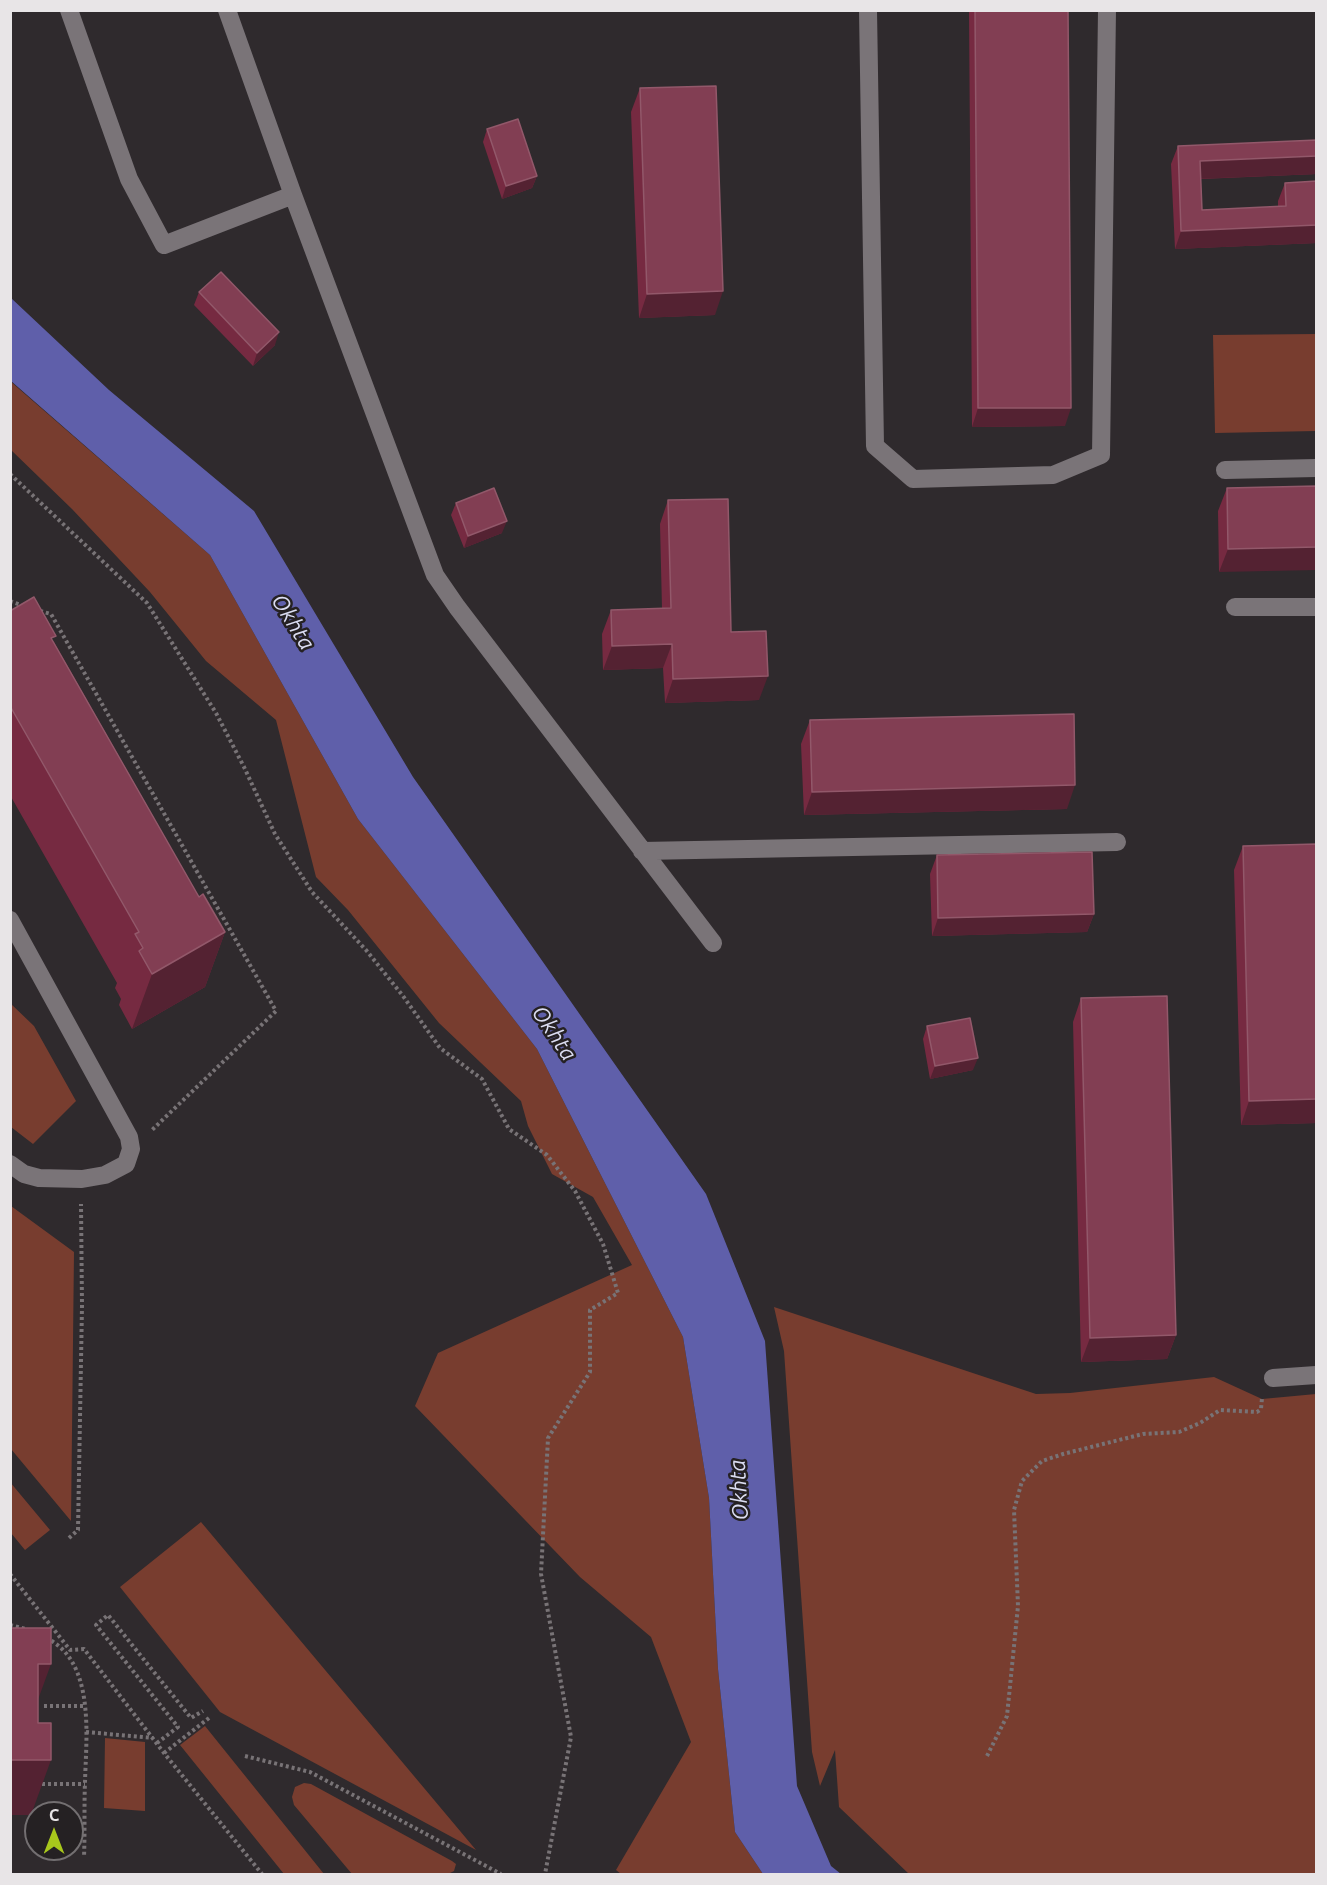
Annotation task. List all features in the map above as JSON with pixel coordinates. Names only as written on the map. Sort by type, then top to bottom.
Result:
[{"type":"lane","points":[[69,10],[129,179],[164,245],[294,195]]},
{"type":"lane","points":[[227,10],[435,575],[712,943]]},
{"type":"lane","points":[[868,10],[875,446],[913,479],[1053,475],[1101,455],[1107,10]]},
{"type":"lane","points":[[1225,470],[1317,468]]},
{"type":"lane","points":[[1235,607],[1317,607]]},
{"type":"lane","points":[[642,850],[1117,842]]},
{"type":"lane","points":[[10,920],[129,1137],[131,1149],[126,1164],[105,1175],[82,1179],[39,1178],[17,1169]]},
{"type":"lane","points":[[1273,1378],[1317,1375]]},
{"type":"path","points":[[10,474],[147,603],[216,713],[275,834],[312,892],[366,950],[403,996],[440,1048],[482,1079],[509,1129],[547,1155],[575,1191],[603,1244],[618,1293],[590,1310],[590,1372],[548,1438],[541,1574],[571,1737],[545,1875]]},
{"type":"path","points":[[10,601],[51,614],[276,1011],[151,1130]]},
{"type":"path","points":[[69,1538],[78,1530],[82,1179]]},
{"type":"path","points":[[987,1756],[1007,1716],[1018,1606],[1014,1510],[1022,1481],[1042,1461],[1063,1454],[1143,1434],[1179,1432],[1200,1423],[1220,1410],[1257,1412],[1261,1409],[1263,1387],[1268,1380],[1273,1378]]},
{"type":"path","points":[[10,1574],[68,1653],[80,1678],[86,1706],[84,1857]]},
{"type":"path","points":[[157,1743],[178,1727],[96,1625],[108,1615],[191,1718],[203,1711]]},
{"type":"path","points":[[10,1625],[35,1633]]},
{"type":"path","points":[[44,1637],[52,1640],[68,1653]]},
{"type":"path","points":[[68,1653],[84,1649],[262,1875]]},
{"type":"path","points":[[44,1706],[86,1706]]},
{"type":"path","points":[[164,1753],[209,1718]]},
{"type":"path","points":[[86,1732],[153,1738]]},
{"type":"path","points":[[245,1756],[310,1772],[501,1875]]},
{"type":"path","points":[[42,1784],[85,1784]]},
{"type":"shaded area","points":[[1316,334],[1316,431],[1215,433],[1213,335]]},
{"type":"shaded area","points":[[10,381],[210,555],[358,819],[537,1049],[683,1337],[709,1498],[718,1669],[735,1832],[763,1874],[621,1874],[616,1870],[691,1742],[651,1637],[580,1577],[415,1406],[438,1353],[632,1265],[593,1197],[552,1174],[528,1126],[521,1101],[439,1023],[348,910],[316,877],[276,720],[206,661],[150,592],[72,509],[11,450]]},
{"type":"shaded area","points":[[10,1003],[34,1026],[76,1101],[33,1144],[11,1127]]},
{"type":"shaded area","points":[[11,1206],[74,1252],[71,1521],[11,1449]]},
{"type":"shaded area","points":[[774,1307],[1036,1394],[1070,1393],[1214,1377],[1262,1399],[1316,1394],[1316,1874],[909,1874],[839,1807],[835,1750],[820,1786],[812,1752],[784,1351]]},
{"type":"shaded area","points":[[10,1482],[50,1530],[25,1550],[11,1533]]},
{"type":"shaded area","points":[[201,1522],[476,1850],[220,1712],[120,1587]]},
{"type":"shaded area","points":[[205,1726],[324,1874],[284,1874],[180,1745]]},
{"type":"shaded area","points":[[105,1738],[145,1742],[145,1811],[104,1808]]},
{"type":"shaded area","points":[[304,1783],[311,1784],[452,1861],[456,1864],[454,1871],[448,1874],[352,1874],[294,1805],[292,1797],[295,1787]]},
{"type":"water","name":"Okhta","points":[[11,298],[109,390],[254,511],[413,777],[706,1194],[765,1341],[797,1786],[831,1866],[841,1874],[763,1874],[735,1832],[718,1669],[709,1498],[683,1337],[537,1049],[358,819],[210,555],[11,381]]},
{"type":"building","points":[[975,10],[1068,10],[1071,408],[978,408]]},
{"type":"building","points":[[716,86],[723,291],[647,294],[640,88]]},
{"type":"building","points":[[518,119],[537,176],[506,186],[487,129]]},
{"type":"building","points":[[1317,140],[1317,156],[1200,161],[1202,210],[1286,206],[1285,183],[1317,181],[1317,225],[1181,231],[1178,146]]},
{"type":"building","points":[[221,272],[279,332],[257,353],[199,292]]},
{"type":"building","points":[[1317,486],[1317,547],[1228,549],[1227,488]]},
{"type":"building","points":[[494,488],[507,521],[468,536],[456,503]]},
{"type":"building","points":[[728,499],[731,632],[766,631],[768,676],[673,679],[672,644],[612,646],[611,610],[671,608],[668,500]]},
{"type":"building","points":[[34,597],[56,636],[51,638],[199,897],[203,894],[225,932],[152,974],[139,951],[143,948],[135,934],[139,932],[10,706],[10,611]]},
{"type":"building","points":[[1074,714],[1075,785],[812,792],[810,720]]},
{"type":"building","points":[[1317,844],[1317,1099],[1249,1101],[1243,846]]},
{"type":"building","points":[[1092,852],[1094,914],[938,918],[937,855]]},
{"type":"building","points":[[1167,996],[1176,1335],[1090,1338],[1081,998]]},
{"type":"building","points":[[970,1018],[978,1058],[935,1066],[927,1026]]},
{"type":"building","points":[[10,1628],[51,1628],[51,1664],[38,1664],[38,1723],[51,1723],[51,1760],[10,1760]]}]
